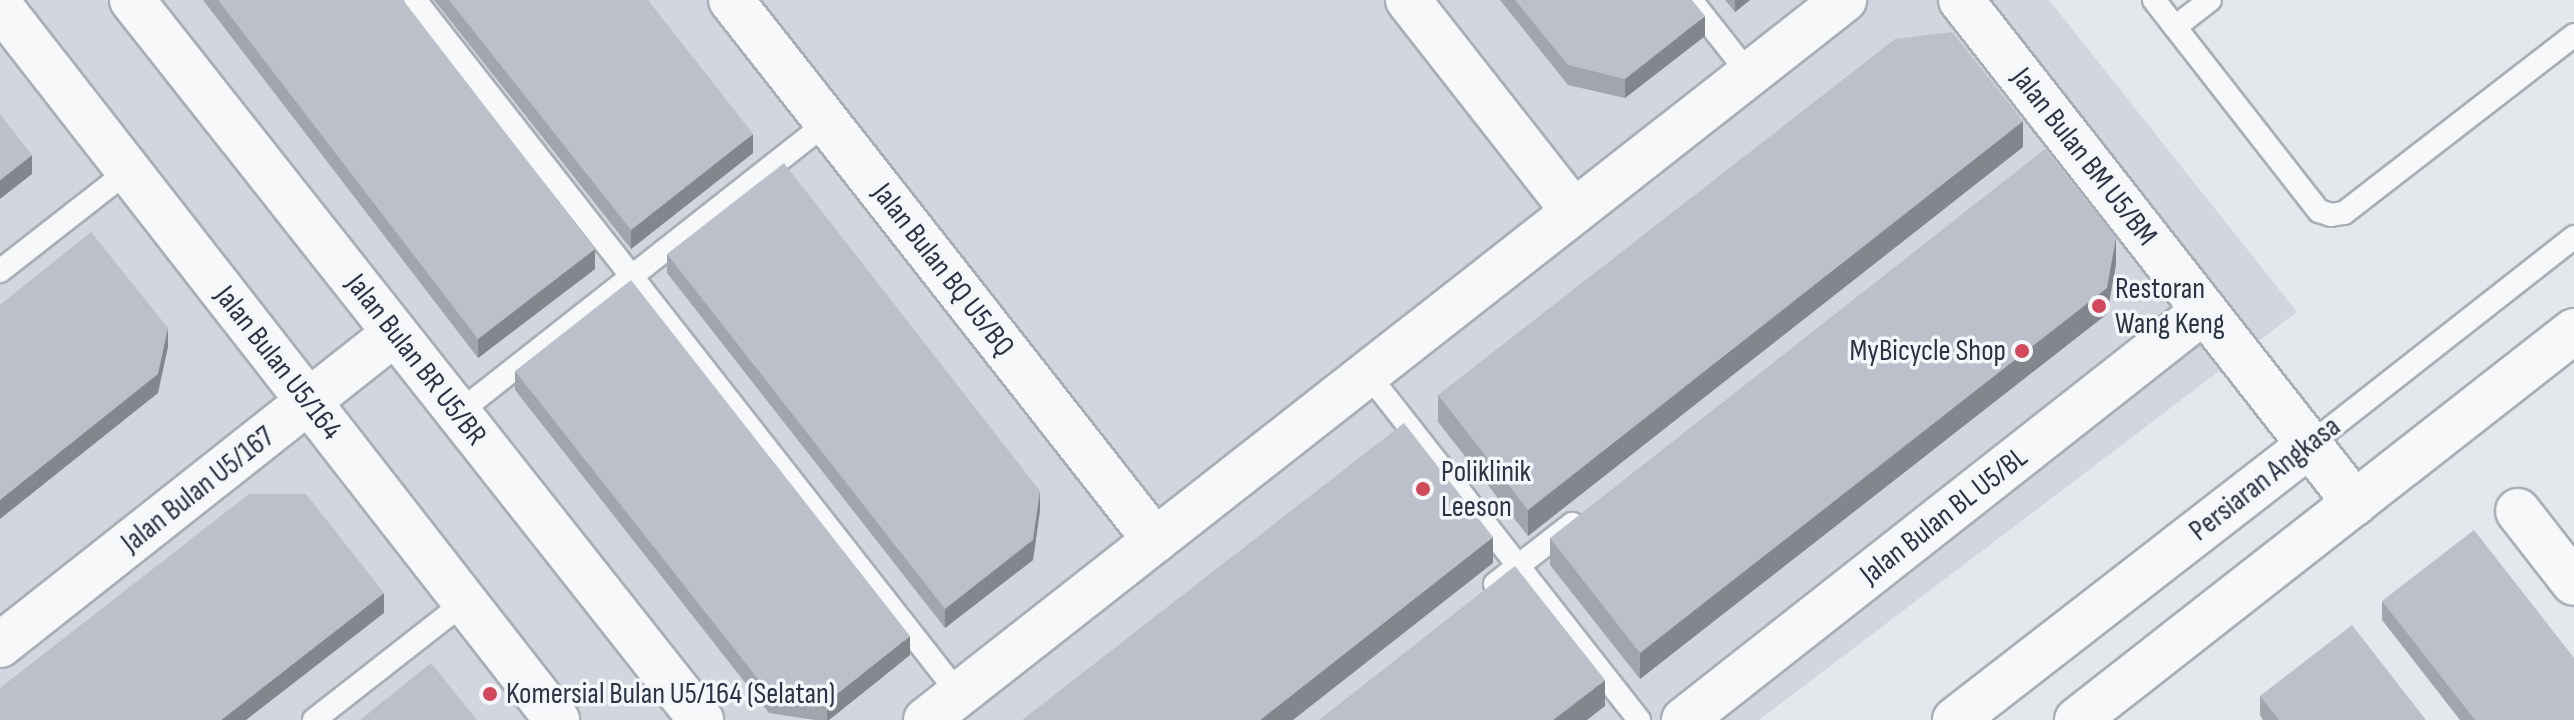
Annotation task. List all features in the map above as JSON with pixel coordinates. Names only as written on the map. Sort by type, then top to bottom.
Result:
[{"type":"street","name":"Jalan Bulan BR U5/BR","points":[[132,0],[701,720]]},
{"type":"street","name":"Jalan Bulan BQ U5/BQ","points":[[731,0],[1155,540]]},
{"type":"street","points":[[1408,0],[1574,212]]},
{"type":"street","points":[[926,720],[1844,0]]},
{"type":"street","name":"Jalan Bulan BM U5/BM","points":[[1961,0],[1979,17],[2060,140],[2204,311],[2355,503]]},
{"type":"street","name":"Jalan Bulan U5/164","points":[[0,6],[557,720]]},
{"type":"street","name":"Jalan Bulan BL U5/BL","points":[[1684,720],[2204,311]]},
{"type":"street","points":[[2077,720],[2574,331]]},
{"type":"street","name":"Jalan Bulan U5/167","points":[[0,645],[395,333]]},
{"type":"street","name":"Persiaran Angkasa","points":[[1955,720],[2309,445]]},
{"type":"street","points":[[2518,511],[2574,583]]},
{"type":"lane","points":[[415,0],[959,694]]},
{"type":"lane","points":[[1691,0],[1749,74]]},
{"type":"lane","points":[[2154,0],[2319,211],[2331,215],[2344,213],[2574,35]]},
{"type":"lane","points":[[2175,27],[2210,0]]},
{"type":"lane","points":[[458,413],[827,123]]},
{"type":"lane","points":[[0,271],[128,171]]},
{"type":"lane","name":"Persiaran Angkasa","points":[[2309,445],[2574,237]]},
{"type":"lane","points":[[1367,373],[1639,720]]},
{"type":"lane","points":[[1481,595],[1593,507]]},
{"type":"lane","points":[[314,720],[465,602]]},
{"type":"shaded area","points":[[0,0],[2049,0],[2297,312],[1759,720],[0,720]]},
{"type":"building","points":[[218,0],[403,0],[595,249],[478,339]]},
{"type":"building","points":[[449,0],[648,0],[753,134],[631,230]]},
{"type":"building","points":[[1515,0],[1692,0],[1705,16],[1625,79],[1568,65]]},
{"type":"building","points":[[1952,32],[2023,121],[1528,510],[1438,395],[1895,39]]},
{"type":"building","points":[[0,114],[32,155],[0,180]]},
{"type":"building","points":[[2045,149],[2116,238],[2107,288],[1640,653],[1550,538]]},
{"type":"building","points":[[784,163],[1040,491],[1033,540],[945,609],[667,254]]},
{"type":"building","points":[[91,232],[168,328],[158,374],[0,500],[0,305]]},
{"type":"building","points":[[631,280],[910,636],[827,702],[769,693],[515,371]]},
{"type":"building","points":[[1404,423],[1493,537],[1260,720],[1022,720]]},
{"type":"building","points":[[249,494],[306,494],[384,593],[221,720],[0,720],[0,688]]},
{"type":"building","points":[[2474,530],[2574,658],[2574,720],[2475,720],[2382,601]]},
{"type":"building","points":[[1515,566],[1605,680],[1553,720],[1319,720]]},
{"type":"building","points":[[2352,625],[2426,720],[2279,720],[2260,696]]},
{"type":"building","points":[[431,663],[477,720],[360,720]]},
{"type":"place","name":"Restoran Wang Keng","points":[[2099,306]]},
{"type":"place","name":"MyBicycle Shop","points":[[2022,351]]},
{"type":"place","name":"Poliklinik Leeson","points":[[1423,489]]},
{"type":"place","name":"Komersial Bulan U5/164 (Selatan)","points":[[490,694]]}]
